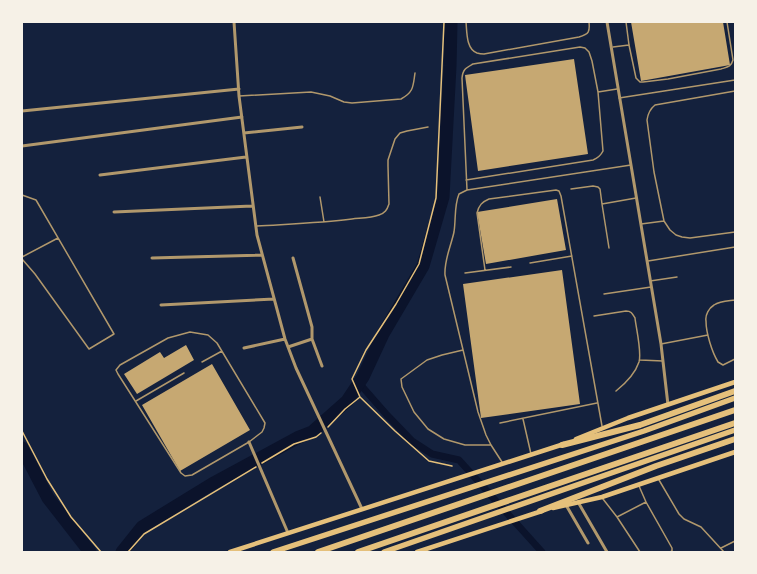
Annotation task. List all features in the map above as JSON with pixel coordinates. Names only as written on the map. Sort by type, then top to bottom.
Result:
[{"type":"highway","points":[[562,445],[640,425],[735,392]]},
{"type":"highway","points":[[273,552],[644,431],[735,398]]},
{"type":"highway","points":[[318,552],[735,410]]},
{"type":"highway","points":[[358,552],[735,423]]},
{"type":"highway","points":[[384,552],[735,430]]},
{"type":"highway","points":[[540,511],[656,466],[735,439]]},
{"type":"main road","points":[[230,552],[562,445],[628,418],[735,382]]},
{"type":"main road","points":[[417,552],[540,511],[602,497],[735,452]]},
{"type":"street","points":[[234,22],[239,96],[246,157],[255,226],[262,255],[285,339],[296,368],[362,509]]},
{"type":"street","points":[[607,22],[661,344],[668,405]]},
{"type":"street","points":[[22,111],[239,89]]},
{"type":"street","points":[[22,146],[242,117]]},
{"type":"street","points":[[244,133],[302,127]]},
{"type":"street","points":[[100,175],[246,157]]},
{"type":"street","points":[[114,212],[252,206]]},
{"type":"street","points":[[152,258],[262,255]]},
{"type":"street","points":[[293,258],[312,327],[312,339],[322,366]]},
{"type":"street","points":[[161,305],[274,299]]},
{"type":"street","points":[[244,348],[285,339]]},
{"type":"street","points":[[288,347],[312,339]]},
{"type":"street","points":[[249,442],[288,533]]},
{"type":"street","points":[[578,502],[607,552]]},
{"type":"street","points":[[566,505],[588,543]]},
{"type":"lane","points":[[466,22],[471,49],[477,53],[484,54],[585,36],[590,28],[589,22]]},
{"type":"lane","points":[[626,22],[628,45],[636,78],[640,82],[721,70],[728,67],[732,64],[733,60],[727,22]]},
{"type":"lane","points":[[611,48],[628,45]]},
{"type":"lane","points":[[466,180],[598,158],[603,151],[598,92],[592,61],[589,52],[585,48],[580,47],[473,64],[466,68],[463,72],[462,78],[466,180],[467,190]]},
{"type":"lane","points":[[239,96],[311,92],[352,103],[401,99],[411,92],[414,86],[415,73]]},
{"type":"lane","points":[[620,98],[735,80]]},
{"type":"lane","points":[[598,92],[618,89]]},
{"type":"lane","points":[[735,91],[655,105],[650,109],[647,120],[654,172],[664,221],[670,230],[676,235],[690,238],[735,232]]},
{"type":"lane","points":[[255,226],[324,222],[374,217],[380,215],[385,212],[389,204],[388,160],[395,139],[400,134],[407,131],[428,127]]},
{"type":"lane","points":[[504,464],[486,435],[478,412],[445,275],[444,266],[454,232],[457,199],[459,194],[467,190],[631,165]]},
{"type":"lane","points":[[571,189],[596,186],[600,189],[609,248]]},
{"type":"lane","points":[[485,270],[477,213],[479,206],[489,199],[556,190],[559,191],[602,428]]},
{"type":"lane","points":[[22,195],[36,200],[114,334],[89,349],[22,258],[58,238]]},
{"type":"lane","points":[[320,197],[324,222]]},
{"type":"lane","points":[[602,204],[636,198]]},
{"type":"lane","points":[[641,224],[664,221]]},
{"type":"lane","points":[[647,261],[735,247]]},
{"type":"lane","points":[[530,263],[572,256]]},
{"type":"lane","points":[[465,273],[511,267]]},
{"type":"lane","points":[[650,281],[677,277]]},
{"type":"lane","points":[[604,294],[651,287]]},
{"type":"lane","points":[[735,300],[715,304],[707,312],[705,320],[708,335],[716,358],[720,364],[723,365],[735,359]]},
{"type":"lane","points":[[594,316],[630,311],[635,318],[640,360],[628,381],[616,391]]},
{"type":"lane","points":[[190,332],[208,335],[217,343],[222,351],[264,423],[264,428],[262,432],[249,442],[192,475],[185,476],[180,473],[136,401],[116,370],[120,365],[168,338],[190,332]]},
{"type":"lane","points":[[661,344],[708,335]]},
{"type":"lane","points":[[463,350],[426,360],[401,379],[402,387],[414,412],[428,429],[438,436],[465,445],[491,445]]},
{"type":"lane","points":[[202,362],[222,351]]},
{"type":"lane","points":[[640,360],[663,361]]},
{"type":"lane","points":[[136,401],[184,373]]},
{"type":"lane","points":[[500,423],[597,403]]},
{"type":"lane","points":[[523,419],[531,455]]},
{"type":"lane","points":[[658,478],[679,514],[684,519],[701,527],[724,552]]},
{"type":"lane","points":[[638,485],[672,548],[672,551],[670,552]]},
{"type":"lane","points":[[602,497],[640,552]]},
{"type":"lane","points":[[617,517],[646,502]]},
{"type":"lane","points":[[720,548],[735,541]]},
{"type":"path","points":[[444,22],[436,198],[419,264],[396,304],[366,350],[352,379],[360,397],[394,431],[429,461],[452,466]]},
{"type":"path","points":[[128,552],[144,534],[294,444],[316,437],[330,426],[345,409],[360,397]]},
{"type":"path","points":[[22,431],[47,479],[71,517],[101,552]]},
{"type":"building","points":[[631,22],[723,22],[730,65],[641,81]]},
{"type":"building","points":[[574,59],[588,154],[478,171],[465,75]]},
{"type":"building","points":[[557,199],[566,250],[486,264],[477,212]]},
{"type":"building","points":[[562,270],[580,404],[481,418],[463,284]]},
{"type":"building","points":[[186,345],[194,360],[137,394],[124,374],[160,352],[164,358]]},
{"type":"building","points":[[212,364],[250,430],[180,471],[142,405]]},
{"type":"waterway","points":[[122,552],[142,527],[212,484],[299,437],[312,432],[347,401],[363,377],[383,334],[423,266],[443,197],[451,22]]},
{"type":"waterway","points":[[359,383],[412,441],[432,454],[459,460],[542,552]]},
{"type":"waterway","points":[[22,448],[48,498],[90,552]]}]
